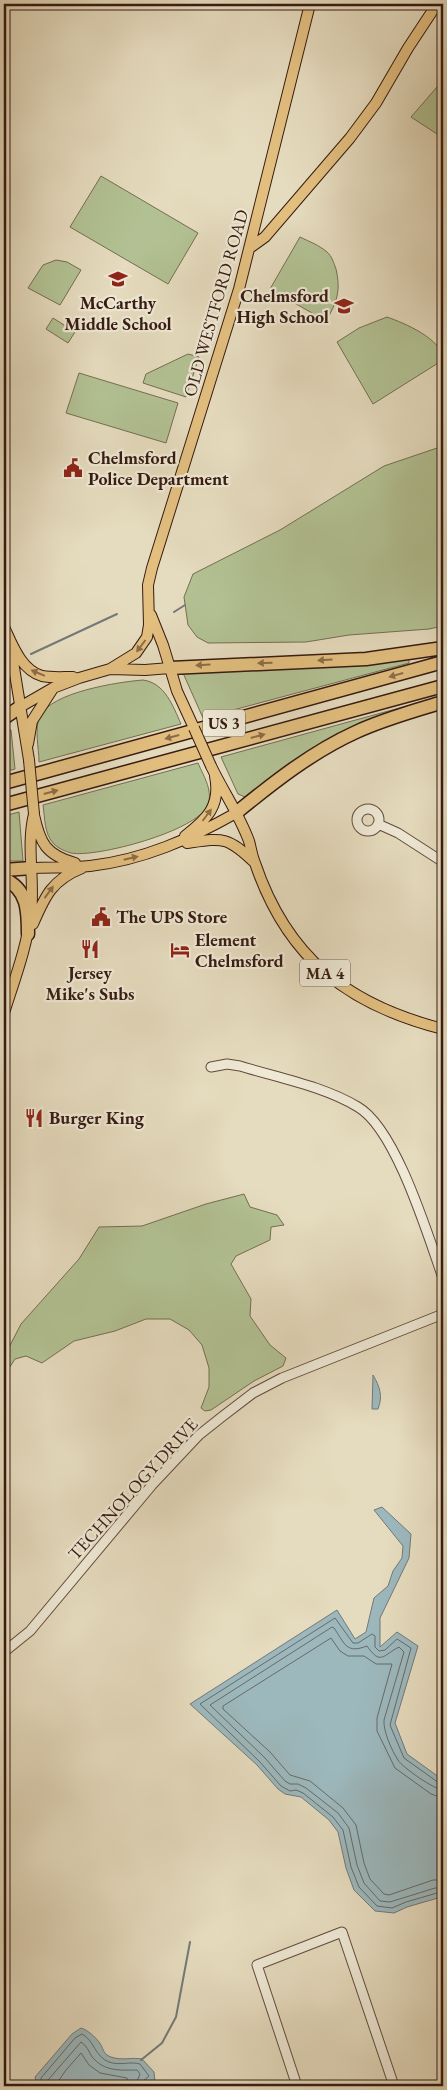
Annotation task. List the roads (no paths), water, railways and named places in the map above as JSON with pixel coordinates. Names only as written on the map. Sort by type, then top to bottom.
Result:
[{"type":"highway","points":[[170,668],[366,659],[443,648]]},
{"type":"highway","name":"US 3","points":[[4,783],[443,662]]},
{"type":"highway","name":"US 3","points":[[4,805],[443,686]]},
{"type":"highway","points":[[236,813],[275,780],[357,731],[443,702]]},
{"type":"highway","points":[[4,718],[20,707]]},
{"type":"highway","points":[[4,870],[32,868]]},
{"type":"highway","points":[[4,879],[18,888],[24,898],[28,910],[28,934]]},
{"type":"main road","name":"OLD WESTFORD ROAD","points":[[110,669],[130,657],[144,643],[149,625],[148,585],[154,560],[219,356],[250,246],[310,4]]},
{"type":"main road","points":[[250,246],[265,237],[350,138],[376,103],[408,48],[437,4]]},
{"type":"main road","name":"OLD WESTFORD ROAD","points":[[149,609],[170,668]]},
{"type":"main road","name":"MA 4","points":[[4,627],[10,643],[28,748],[34,814],[38,834],[49,851],[64,860],[88,866],[137,857],[174,845],[218,839],[226,840],[238,847],[255,863]]},
{"type":"main road","name":"MA 4","points":[[10,643],[32,672],[46,676],[79,678],[110,669],[144,670],[170,668],[188,717],[212,769],[229,796],[249,841],[255,863],[283,922],[299,946],[322,971],[341,986],[376,1007],[443,1029]]},
{"type":"main road","points":[[20,707],[53,688],[79,678]]},
{"type":"main road","points":[[28,748],[32,721],[53,688]]},
{"type":"main road","points":[[174,845],[201,823],[212,809],[216,793],[212,769]]},
{"type":"main road","points":[[174,845],[200,834],[236,813]]},
{"type":"main road","points":[[28,934],[31,912],[32,868],[29,831],[34,814]]},
{"type":"main road","points":[[32,868],[88,866]]},
{"type":"main road","points":[[4,1013],[28,934],[45,896],[65,876],[88,866]]},
{"type":"street","points":[[378,824],[398,833],[443,862]]},
{"type":"street","points":[[212,1067],[226,1064],[240,1066],[329,1093],[360,1108],[373,1119],[392,1146],[443,1278]]},
{"type":"street","name":"TECHNOLOGY DRIVE","points":[[4,1652],[30,1631],[152,1485],[199,1435],[222,1416],[253,1393],[282,1378],[443,1314]]},
{"type":"street","points":[[297,2086],[257,1965],[342,1932],[394,2086]]},
{"type":"water","points":[[373,1375],[380,1392],[378,1409],[372,1409]]},
{"type":"water","points":[[382,1507],[411,1534],[409,1558],[380,1618],[380,1647],[397,1632],[418,1646],[395,1723],[407,1754],[443,1780],[443,1899],[438,1898],[394,1913],[375,1911],[354,1890],[346,1868],[338,1832],[329,1820],[301,1797],[285,1794],[278,1789],[257,1765],[190,1704],[337,1610],[355,1639],[366,1632],[374,1598],[388,1586],[393,1571],[402,1558],[403,1546],[374,1510]]},
{"type":"water","points":[[81,2028],[89,2032],[101,2044],[108,2056],[119,2059],[142,2059],[154,2072],[155,2082],[142,2086],[37,2086],[35,2077],[72,2034]]},
{"type":"waterway","points":[[174,612],[185,605]]},
{"type":"waterway","points":[[31,654],[117,614]]},
{"type":"waterway","points":[[141,2060],[162,2043],[176,2017],[190,1942]]},
{"type":"place","name":"McCarthy Middle School","points":[[118,279]]},
{"type":"place","name":"Chelmsford High School","points":[[344,306]]},
{"type":"place","name":"Chelmsford Police Department","points":[[73,468]]},
{"type":"place","name":"The UPS Store","points":[[101,917]]},
{"type":"place","name":"Jersey Mike's Subs","points":[[90,949]]},
{"type":"place","name":"Element Chelmsford","points":[[180,950]]},
{"type":"place","name":"Burger King","points":[[34,1118]]}]
